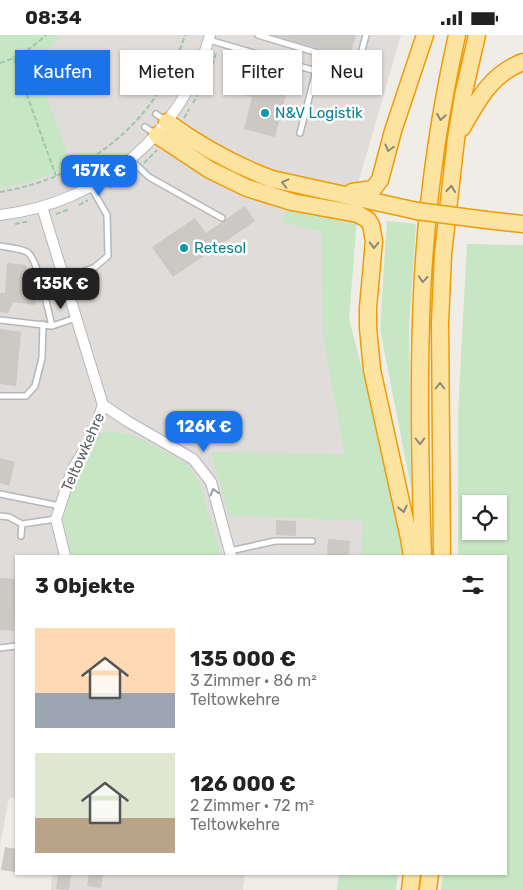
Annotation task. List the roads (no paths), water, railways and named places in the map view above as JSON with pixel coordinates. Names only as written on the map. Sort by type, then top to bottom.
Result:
[{"type":"highway","points":[[332,200],[373,189],[378,185],[393,131],[426,35]]},
{"type":"highway","points":[[422,555],[419,423],[423,283],[433,175],[457,35]]},
{"type":"highway","points":[[442,555],[440,323],[443,254],[456,139],[463,96],[477,35]]},
{"type":"highway","points":[[456,139],[477,101],[492,81],[513,66],[523,62]]},
{"type":"highway","points":[[156,124],[250,171],[332,200],[368,220],[374,231],[374,252],[368,308],[370,355],[376,392],[404,511],[412,555]]},
{"type":"highway","points":[[332,200],[523,224]]},
{"type":"highway","points":[[410,890],[412,875]]},
{"type":"highway","points":[[428,890],[430,875]]},
{"type":"street","points":[[0,215],[42,207],[68,198],[113,174],[131,160],[156,124],[190,87],[209,38]]},
{"type":"street","name":"Teltowkehre","points":[[42,207],[103,405],[92,437],[72,470],[56,519]]},
{"type":"street","name":"Teltowkehre","points":[[103,405],[193,459],[212,482],[231,554]]},
{"type":"street","points":[[56,519],[66,555]]},
{"type":"lane","points":[[258,35],[358,65],[366,35]]},
{"type":"lane","points":[[209,38],[236,48],[316,71],[300,133]]},
{"type":"lane","points":[[131,160],[149,177],[222,218]]},
{"type":"lane","points":[[64,279],[95,267],[108,256],[106,215],[91,187]]},
{"type":"lane","points":[[0,246],[21,249],[29,253],[39,276],[52,326]]},
{"type":"lane","points":[[0,321],[52,326],[76,318]]},
{"type":"lane","points":[[0,396],[26,396],[35,386],[42,358],[43,324]]},
{"type":"lane","points":[[0,494],[60,506]]},
{"type":"lane","points":[[0,516],[9,517],[22,524],[56,519]]},
{"type":"lane","points":[[21,536],[22,524]]},
{"type":"lane","points":[[231,554],[275,541],[312,541]]},
{"type":"lane","points":[[0,648],[15,646]]},
{"type":"place","name":"N&V Logistik","points":[[265,113]]},
{"type":"place","name":"Retesol","points":[[184,248]]}]
